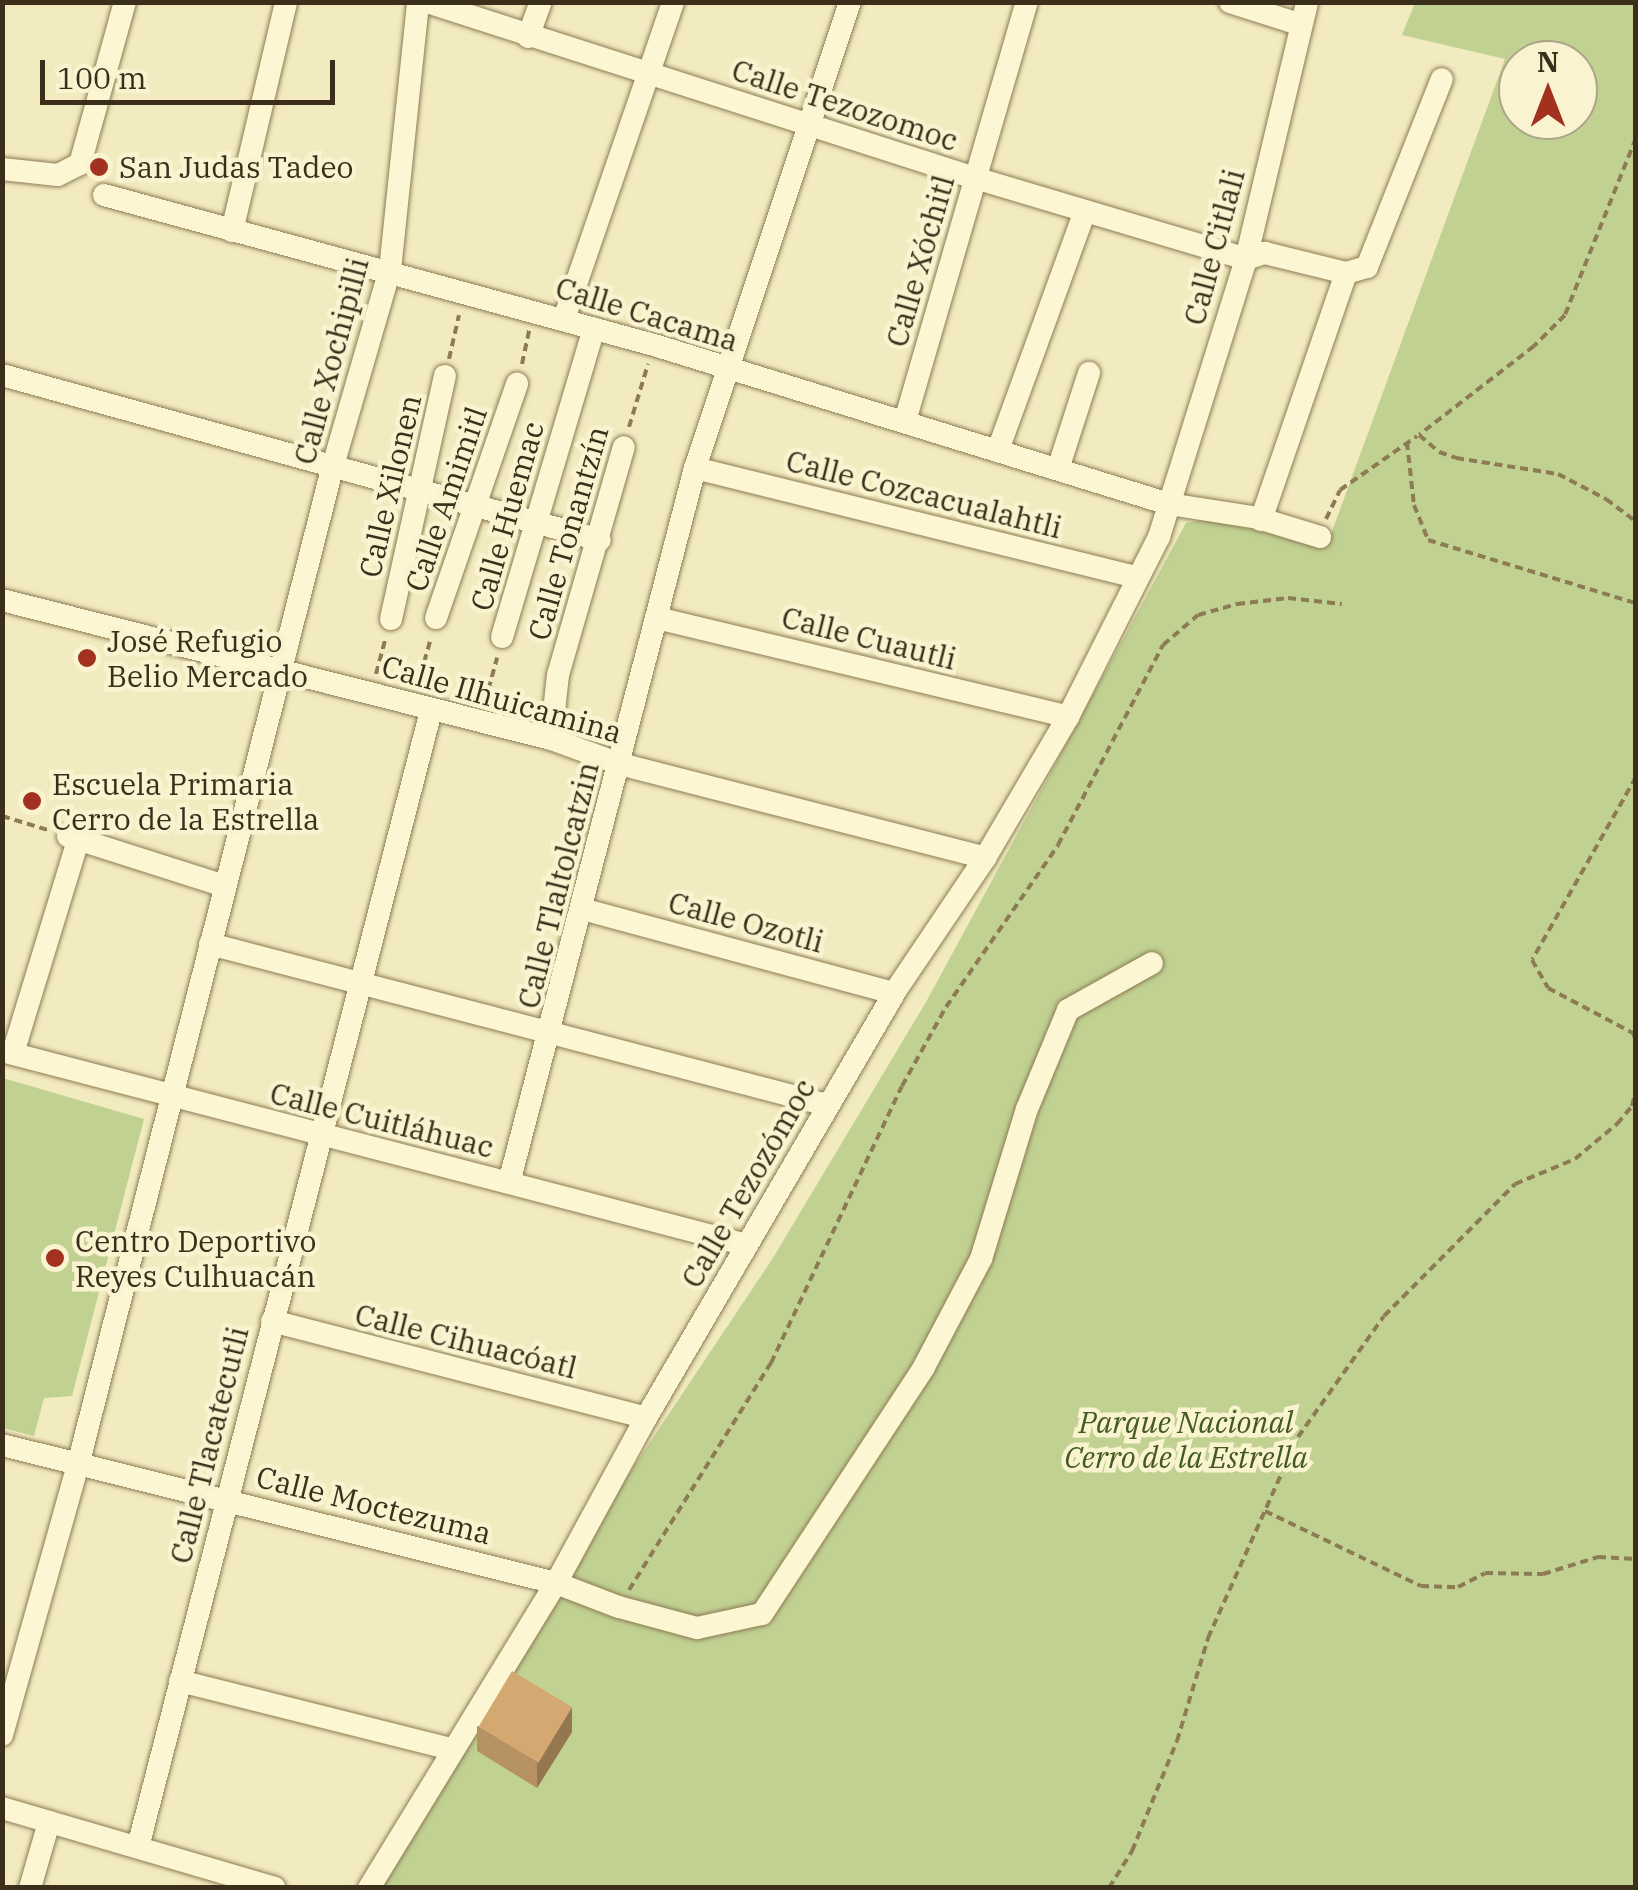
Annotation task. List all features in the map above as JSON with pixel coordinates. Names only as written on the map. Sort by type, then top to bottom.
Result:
[{"type":"street","points":[[2,170],[58,176],[80,164],[125,2]]},
{"type":"street","points":[[232,232],[286,2]]},
{"type":"street","name":"Calle Xochipilli","points":[[2,1735],[13,1652],[78,1464],[279,670],[390,270],[418,2]]},
{"type":"street","name":"Calle Tezozomoc","points":[[427,2],[1085,211],[1246,258],[1265,253],[1346,272]]},
{"type":"street","points":[[528,37],[542,2]]},
{"type":"street","points":[[564,319],[673,2]]},
{"type":"street","points":[[726,370],[850,2]]},
{"type":"street","name":"Calle Xóchitl","points":[[904,421],[1027,2]]},
{"type":"street","points":[[1230,2],[1303,14]]},
{"type":"street","name":"Calle Citlali","points":[[1170,504],[1246,258],[1303,14]]},
{"type":"street","points":[[1261,520],[1346,272],[1366,267],[1442,79]]},
{"type":"street","name":"Calle Cacama","points":[[104,195],[534,310],[1170,504],[1261,520],[1319,537]]},
{"type":"street","points":[[998,450],[1085,211]]},
{"type":"street","name":"Calle Huemac","points":[[502,637],[594,328]]},
{"type":"street","name":"Calle Tlaltolcatzin","points":[[509,1184],[695,468],[726,370]]},
{"type":"street","points":[[1058,469],[1089,373]]},
{"type":"street","points":[[2,374],[600,540]]},
{"type":"street","name":"Calle Xilonen","points":[[390,619],[445,376]]},
{"type":"street","name":"Calle Amimitl","points":[[436,618],[517,384]]},
{"type":"street","name":"Calle Tonantzín","points":[[550,739],[558,675],[624,447]]},
{"type":"street","name":"Calle Cozcacualahtli","points":[[695,468],[1138,578]]},
{"type":"street","name":"Calle Tezozómoc","points":[[369,1888],[451,1748],[556,1582],[827,1105],[894,993],[985,858],[1068,717],[1138,578],[1170,504]]},
{"type":"street","name":"Calle Ilhuicamina","points":[[2,600],[550,739],[620,764],[985,858]]},
{"type":"street","name":"Calle Cuautli","points":[[657,618],[1068,717]]},
{"type":"street","name":"Calle Tlacatecutli","points":[[138,1847],[322,1135],[421,708]]},
{"type":"street","points":[[8,1052],[71,837],[225,886]]},
{"type":"street","name":"Calle Ozotli","points":[[582,909],[894,993]]},
{"type":"street","points":[[210,944],[827,1105]]},
{"type":"street","name":"Calle Moctezuma","points":[[2,1445],[556,1582],[618,1607],[697,1628],[762,1614],[924,1367],[981,1259],[1028,1108],[1068,1010],[1152,963]]},
{"type":"street","name":"Calle Cuitláhuac","points":[[8,1052],[747,1245]]},
{"type":"street","name":"Calle Cihuacóatl","points":[[272,1322],[646,1418]]},
{"type":"street","points":[[180,1681],[451,1748]]},
{"type":"street","points":[[2,1808],[138,1847],[206,1877],[275,1888]]},
{"type":"street","points":[[30,1888],[49,1822]]},
{"type":"path","points":[[1319,537],[1340,490],[1534,346],[1565,315],[1636,138]]},
{"type":"path","name":"Calle Xilonen","points":[[445,376],[464,290]]},
{"type":"path","name":"Calle Amimitl","points":[[517,384],[534,310]]},
{"type":"path","name":"Calle Tonantzín","points":[[624,447],[654,345]]},
{"type":"path","points":[[1418,435],[1439,452],[1456,458],[1558,474],[1606,499],[1636,522]]},
{"type":"path","points":[[1407,442],[1414,505],[1428,540],[1636,604]]},
{"type":"path","points":[[618,1607],[771,1363],[902,1086],[946,1008],[1058,845],[1163,644],[1198,615],[1236,604],[1288,598],[1342,604]]},
{"type":"path","name":"Calle Amimitl","points":[[421,708],[436,618]]},
{"type":"path","name":"Calle Xilonen","points":[[371,693],[390,619]]},
{"type":"path","name":"Calle Huemac","points":[[480,721],[502,637]]},
{"type":"path","points":[[1636,777],[1532,960],[1548,988],[1633,1033],[1636,1040]]},
{"type":"path","points":[[2,816],[71,837]]},
{"type":"path","points":[[1110,1888],[1132,1851],[1177,1741],[1208,1638],[1298,1438],[1384,1316],[1515,1184],[1574,1159],[1634,1104],[1636,1090]]},
{"type":"path","points":[[1265,1511],[1421,1586],[1458,1587],[1485,1574],[1543,1574],[1598,1558],[1636,1559]]},
{"type":"green space","name":"Parque Nacional Cerro de la Estrella","points":[[1415,3],[1635,3],[1635,1887],[374,1888],[556,1583],[773,1258],[926,1002],[1186,523],[1220,517],[1327,545],[1498,78],[1498,140],[1598,140],[1598,40],[1498,40],[1498,57],[1402,35]]},
{"type":"green space","name":"Centro Deportivo Reyes Culhuacán","points":[[3,1078],[144,1119],[72,1396],[44,1398],[34,1436],[3,1428]]},
{"type":"building","points":[[512,1671],[572,1707],[539,1763],[479,1727]]},
{"type":"place","name":"San Judas Tadeo","points":[[99,167]]},
{"type":"place","name":"José Refugio Belio Mercado","points":[[87,658]]},
{"type":"place","name":"Escuela Primaria Cerro de la Estrella","points":[[32,801]]},
{"type":"place","name":"Centro Deportivo Reyes Culhuacán","points":[[55,1258]]}]
